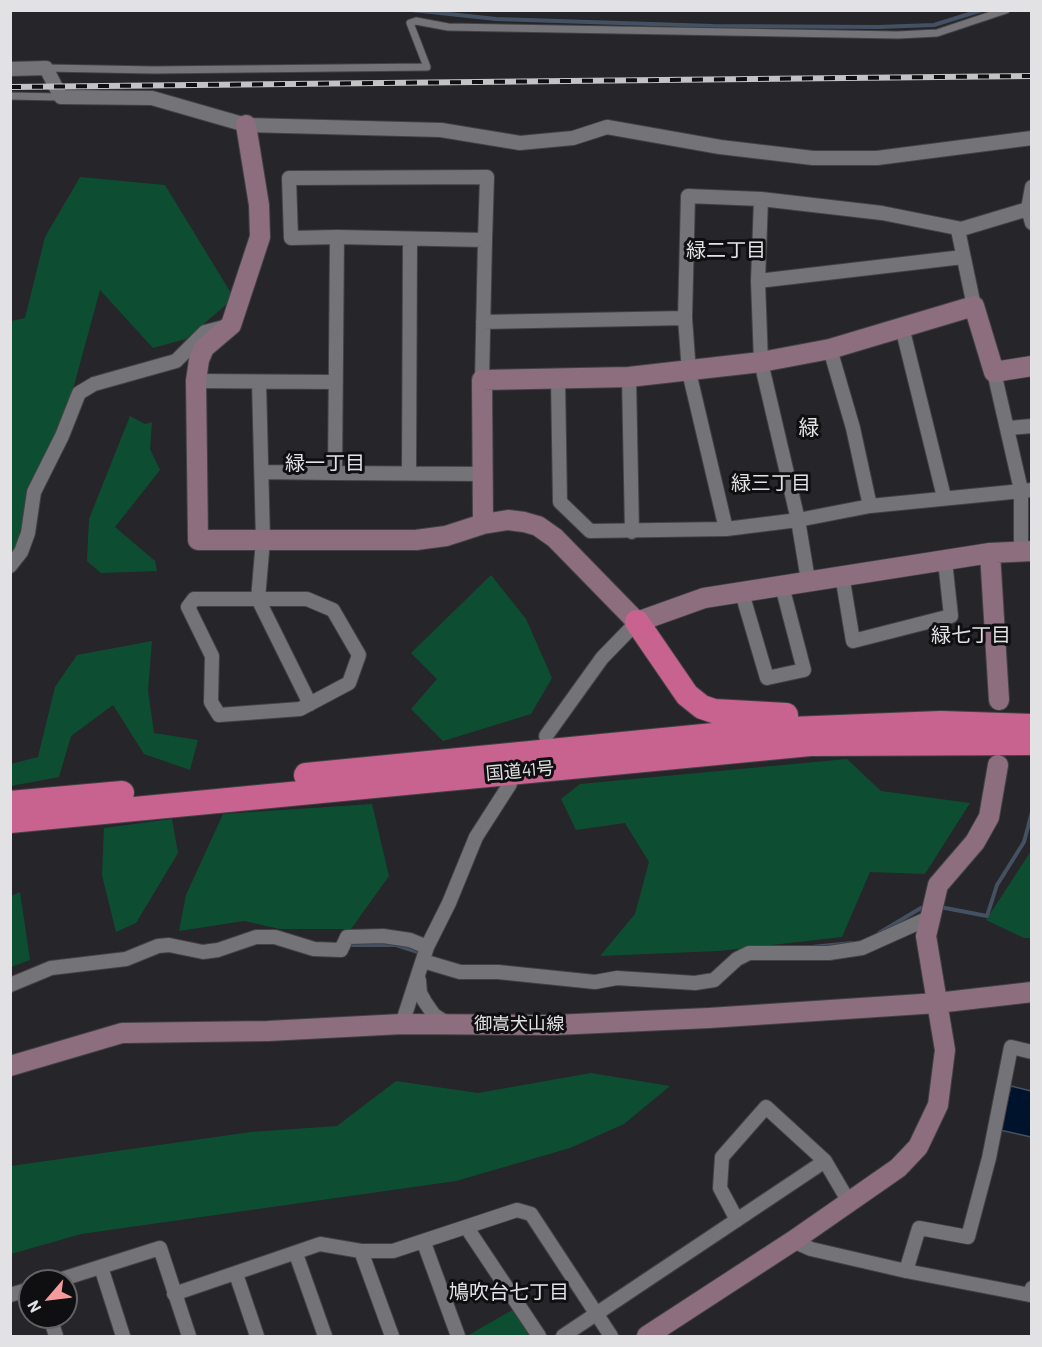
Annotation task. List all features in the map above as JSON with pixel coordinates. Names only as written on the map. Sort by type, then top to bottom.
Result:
[{"type":"highway","points":[[637,622],[687,696],[702,707],[714,711],[880,716],[941,723]]},
{"type":"highway","name":"国道41号","points":[[10,803],[765,730],[941,723],[1032,726]]},
{"type":"highway","name":"国道41号","points":[[10,821],[810,744],[1032,743]]},
{"type":"street","points":[[10,69],[46,68],[61,97],[152,98],[246,125],[441,130],[520,143],[573,138],[607,127],[720,147],[813,158],[877,158],[1032,138]]},
{"type":"street","points":[[246,125],[259,205],[260,237],[231,325],[204,348],[199,360],[196,381],[198,540],[416,540],[446,536],[483,524],[508,520],[538,526],[555,538],[595,582],[637,622]]},
{"type":"street","points":[[483,524],[482,380],[487,177],[289,178],[291,238],[485,240]]},
{"type":"street","points":[[1032,186],[1028,208],[1032,223]]},
{"type":"street","points":[[726,529],[689,372],[685,318],[688,196],[761,199],[882,213],[962,229]]},
{"type":"street","points":[[761,199],[758,281],[761,362],[798,520],[808,580]]},
{"type":"street","points":[[546,736],[602,657],[637,622],[705,598],[990,553],[1026,551],[1026,490],[974,306],[958,230],[1028,208]]},
{"type":"street","points":[[335,473],[337,237]]},
{"type":"street","points":[[409,472],[410,241]]},
{"type":"street","points":[[758,281],[963,257]]},
{"type":"street","points":[[482,380],[629,377],[689,372],[761,362],[830,349],[974,306]]},
{"type":"street","points":[[483,322],[685,318]]},
{"type":"street","points":[[10,566],[21,552],[28,533],[34,492],[62,436],[79,393],[94,384],[176,361],[205,332],[231,325]]},
{"type":"street","points":[[902,327],[944,497]]},
{"type":"street","points":[[830,349],[853,428],[870,506]]},
{"type":"street","points":[[994,372],[1032,366]]},
{"type":"street","points":[[629,377],[632,532]]},
{"type":"street","points":[[558,379],[560,502],[590,531],[726,529],[798,520],[870,506],[1026,490]]},
{"type":"street","points":[[196,381],[335,382]]},
{"type":"street","points":[[259,382],[263,540],[258,599],[310,704]]},
{"type":"street","points":[[1009,428],[1032,426]]},
{"type":"street","points":[[263,472],[484,474]]},
{"type":"street","points":[[990,553],[999,700]]},
{"type":"street","points":[[842,575],[853,641],[951,616],[945,561]]},
{"type":"street","points":[[742,593],[766,678],[804,670],[782,586]]},
{"type":"street","points":[[194,599],[307,599],[333,610],[359,655],[349,683],[310,704],[300,709],[219,715],[211,702],[212,656],[188,607],[194,599]]},
{"type":"street","points":[[647,1336],[667,1331],[898,1168],[918,1147],[938,1105],[945,1050],[926,936],[938,885],[975,842],[989,817],[999,765]]},
{"type":"street","points":[[402,1024],[425,954],[476,837],[510,784]]},
{"type":"street","points":[[10,985],[51,968],[126,959],[158,946],[169,945],[203,952],[218,950],[256,937],[274,937],[314,949],[341,950],[347,937],[383,936],[410,940],[425,954],[460,972],[498,972],[595,982],[616,978],[695,983],[714,980],[737,959],[749,953],[829,953],[862,948],[931,916]]},
{"type":"street","points":[[419,975],[420,993],[425,1002],[434,1015],[448,1025]]},
{"type":"street","name":"御嵩犬山線","points":[[10,1066],[122,1033],[268,1031],[402,1024],[630,1022],[937,1003],[1032,992]]},
{"type":"street","points":[[906,1271],[919,1228],[968,1237],[989,1158],[1011,1047],[1032,1052]]},
{"type":"street","points":[[738,1220],[720,1188],[722,1157],[766,1107],[825,1161],[849,1202]]},
{"type":"street","points":[[563,1336],[825,1161]]},
{"type":"street","points":[[174,1294],[320,1245],[360,1251],[393,1251],[424,1243],[517,1210],[531,1214],[611,1336]]},
{"type":"street","points":[[467,1228],[539,1336]]},
{"type":"street","points":[[793,1241],[811,1249],[906,1271],[1030,1295],[1032,1288]]},
{"type":"street","points":[[424,1243],[458,1336]]},
{"type":"street","points":[[78,1274],[160,1248],[189,1336]]},
{"type":"street","points":[[360,1251],[392,1336]]},
{"type":"street","points":[[296,1254],[325,1336]]},
{"type":"street","points":[[101,1267],[123,1336]]},
{"type":"street","points":[[236,1274],[257,1336]]},
{"type":"lane","points":[[46,68],[154,70],[426,67],[410,23],[416,21],[448,27],[898,35],[937,33],[1006,10]]},
{"type":"lane","points":[[10,96],[61,97]]},
{"type":"green space","points":[[80,177],[165,185],[234,298],[186,339],[153,348],[100,290],[72,393],[59,430],[31,481],[17,545],[11,553],[11,321],[25,318],[45,237]]},
{"type":"green space","points":[[130,416],[145,424],[152,422],[150,449],[160,470],[115,527],[155,561],[157,571],[101,573],[87,561],[89,519]]},
{"type":"green space","points":[[491,575],[526,619],[552,678],[531,714],[443,741],[411,709],[437,679],[411,653]]},
{"type":"green space","points":[[152,641],[148,691],[154,733],[198,740],[190,770],[144,754],[113,705],[71,736],[59,777],[11,786],[11,764],[38,757],[55,687],[77,655]]},
{"type":"green space","points":[[847,759],[881,791],[970,803],[925,874],[870,872],[842,937],[719,951],[600,956],[635,914],[649,862],[625,823],[576,830],[561,799],[580,784]]},
{"type":"green space","points":[[372,804],[389,876],[351,929],[280,929],[244,921],[179,931],[186,895],[223,814]]},
{"type":"green space","points":[[172,819],[178,853],[136,923],[116,932],[102,875],[104,828]]},
{"type":"green space","points":[[1031,851],[1031,938],[1024,938],[986,920]]},
{"type":"green space","points":[[20,892],[30,960],[11,967],[11,896]]},
{"type":"green space","points":[[591,1073],[670,1086],[624,1124],[570,1148],[456,1181],[81,1234],[11,1254],[11,1166],[251,1132],[337,1126],[396,1081],[478,1093]]},
{"type":"green space","points":[[519,1306],[539,1336],[467,1336]]},
{"type":"water","points":[[1011,1086],[1031,1091],[1031,1137],[1000,1130]]},
{"type":"waterway","points":[[412,10],[496,19],[713,26],[878,27],[934,25],[982,10]]},
{"type":"waterway","points":[[940,907],[987,916],[997,885],[1024,842],[1032,812]]},
{"type":"waterway","points":[[879,933],[921,908],[927,907]]},
{"type":"waterway","points":[[812,947],[852,943]]},
{"type":"waterway","points":[[346,945],[396,945],[421,953]]},
{"type":"railway","points":[[10,87],[1032,76]]},
{"type":"district","name":"緑二丁目","points":[[726,250]]},
{"type":"district","name":"緑","points":[[809,428]]},
{"type":"district","name":"緑一丁目","points":[[325,463]]},
{"type":"district","name":"緑三丁目","points":[[771,483]]},
{"type":"district","name":"緑七丁目","points":[[971,635]]},
{"type":"district","name":"鳩吹台七丁目","points":[[509,1292]]}]
